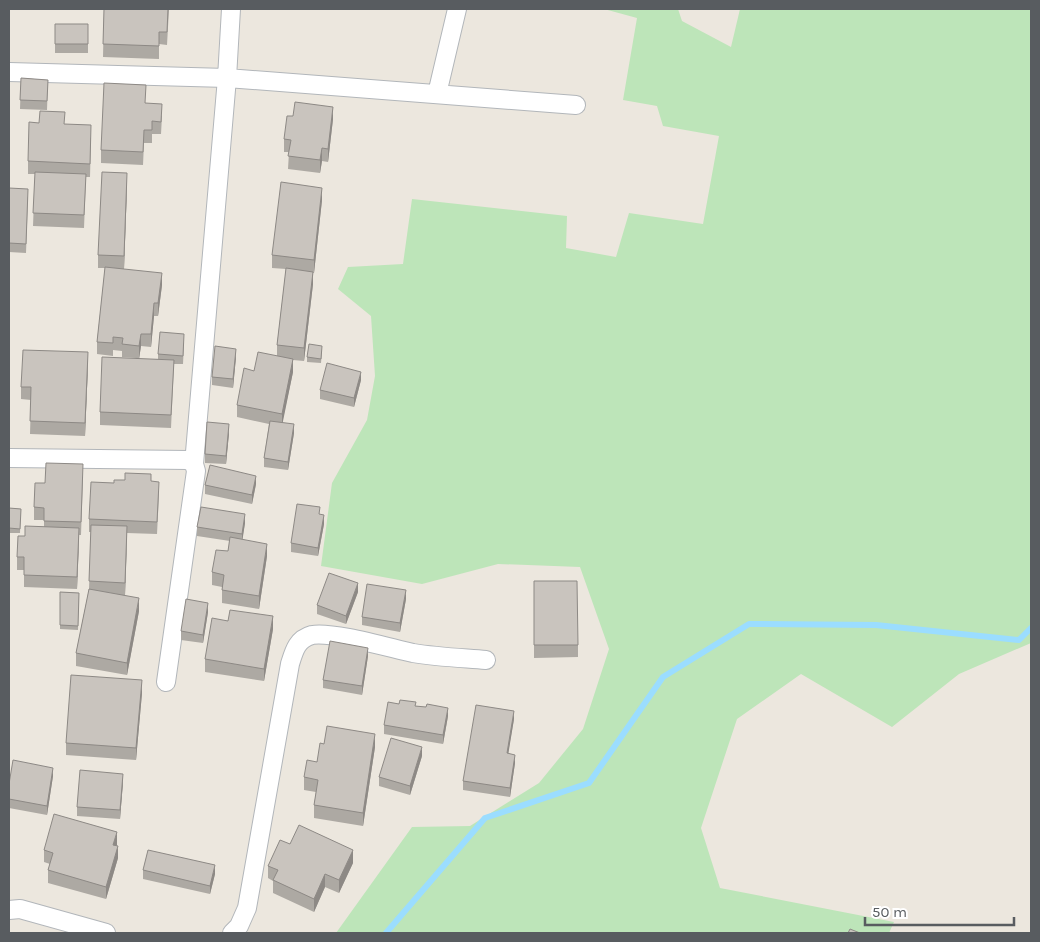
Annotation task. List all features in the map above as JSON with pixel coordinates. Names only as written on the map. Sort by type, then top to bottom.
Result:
[{"type":"street","points":[[166,682],[196,471],[194,464],[231,9]]},
{"type":"street","points":[[437,94],[457,9]]},
{"type":"street","points":[[9,72],[226,78],[576,105]]},
{"type":"street","points":[[9,458],[188,460],[194,464]]},
{"type":"street","points":[[232,933],[239,926],[247,908],[290,664],[295,648],[303,638],[313,635],[329,635],[416,653],[486,660]]},
{"type":"street","points":[[9,910],[20,910],[106,933]]},
{"type":"green space","points":[[604,9],[678,9],[682,21],[731,47],[740,9],[1031,9],[1031,643],[959,674],[892,727],[801,674],[737,719],[701,828],[720,888],[894,922],[889,933],[336,933],[412,827],[470,826],[539,783],[583,729],[609,649],[580,567],[498,564],[422,584],[321,566],[332,483],[367,420],[375,376],[371,316],[338,289],[348,267],[403,264],[412,199],[567,216],[566,248],[616,257],[629,213],[703,224],[719,136],[663,126],[657,106],[623,100],[637,18]]},
{"type":"building","points":[[104,9],[168,9],[167,32],[159,32],[159,46],[103,44]]},
{"type":"building","points":[[55,24],[88,24],[88,44],[55,44]]},
{"type":"building","points":[[21,78],[48,80],[47,101],[20,100]]},
{"type":"building","points":[[104,83],[146,85],[145,103],[162,104],[161,122],[152,121],[152,130],[144,130],[143,152],[101,150]]},
{"type":"building","points":[[295,102],[333,107],[328,149],[322,148],[320,160],[288,156],[291,140],[284,139],[287,116],[293,116]]},
{"type":"building","points":[[40,111],[65,112],[64,124],[91,125],[90,164],[28,161],[29,122],[39,123]]},
{"type":"building","points":[[35,172],[86,174],[84,215],[33,213]]},
{"type":"building","points":[[102,172],[127,173],[124,256],[98,255]]},
{"type":"building","points":[[281,182],[322,188],[314,260],[272,255]]},
{"type":"building","points":[[9,188],[28,189],[26,244],[9,243]]},
{"type":"building","points":[[105,267],[162,273],[158,303],[154,303],[151,334],[141,334],[139,346],[122,344],[123,338],[113,337],[113,343],[97,342]]},
{"type":"building","points":[[286,268],[313,272],[304,348],[277,345]]},
{"type":"building","points":[[160,332],[184,334],[183,356],[158,354]]},
{"type":"building","points":[[309,344],[322,346],[321,359],[307,357]]},
{"type":"building","points":[[215,346],[236,349],[233,379],[212,377]]},
{"type":"building","points":[[23,350],[88,352],[85,423],[30,421],[31,387],[21,387]]},
{"type":"building","points":[[258,352],[293,359],[282,414],[237,405],[244,368],[254,371]]},
{"type":"building","points":[[102,357],[174,360],[171,415],[100,412]]},
{"type":"building","points":[[327,363],[361,372],[354,398],[320,390]]},
{"type":"building","points":[[270,421],[294,424],[288,462],[264,458]]},
{"type":"building","points":[[207,422],[229,424],[226,456],[205,454]]},
{"type":"building","points":[[46,463],[83,464],[81,522],[44,521],[44,508],[34,507],[35,483],[45,483]]},
{"type":"building","points":[[210,465],[256,476],[252,495],[205,485]]},
{"type":"building","points":[[125,473],[151,474],[151,481],[159,482],[157,522],[89,519],[91,482],[114,483],[114,480],[125,480]]},
{"type":"building","points":[[297,504],[320,507],[319,514],[324,515],[318,548],[291,543]]},
{"type":"building","points":[[201,507],[245,514],[242,534],[197,527]]},
{"type":"building","points":[[9,508],[21,509],[20,529],[9,528]]},
{"type":"building","points":[[91,525],[127,526],[125,583],[89,581]]},
{"type":"building","points":[[25,526],[79,528],[77,577],[24,575],[24,557],[17,557],[18,536],[25,536]]},
{"type":"building","points":[[230,537],[267,544],[259,596],[222,590],[224,575],[212,572],[216,550],[228,551]]},
{"type":"building","points":[[329,573],[358,583],[346,616],[317,605]]},
{"type":"building","points":[[534,581],[577,581],[578,645],[534,645]]},
{"type":"building","points":[[367,584],[406,590],[400,623],[362,617]]},
{"type":"building","points":[[89,589],[139,598],[127,663],[76,653]]},
{"type":"building","points":[[60,592],[79,593],[78,626],[60,625]]},
{"type":"building","points":[[186,599],[208,603],[203,635],[181,631]]},
{"type":"building","points":[[230,610],[273,616],[264,669],[205,659],[212,618],[228,621]]},
{"type":"building","points":[[330,641],[368,648],[362,686],[323,680]]},
{"type":"building","points":[[71,675],[142,680],[136,748],[66,743]]},
{"type":"building","points":[[400,700],[416,702],[415,706],[426,707],[427,704],[448,708],[443,735],[384,725],[388,702],[399,704]]},
{"type":"building","points":[[476,705],[514,711],[507,753],[515,755],[510,788],[463,781]]},
{"type":"building","points":[[327,726],[375,734],[363,813],[314,805],[318,780],[304,777],[307,760],[317,762],[320,743],[324,744]]},
{"type":"building","points":[[391,738],[422,747],[410,786],[379,777]]},
{"type":"building","points":[[13,760],[53,768],[47,806],[9,799],[9,784]]},
{"type":"building","points":[[80,770],[123,774],[120,810],[77,807]]},
{"type":"building","points":[[54,814],[117,832],[113,845],[118,846],[106,887],[48,870],[53,853],[44,850]]},
{"type":"building","points":[[299,825],[353,850],[339,880],[325,874],[314,899],[273,880],[278,870],[268,866],[280,840],[290,844]]},
{"type":"building","points":[[148,850],[215,865],[210,886],[143,870]]},
{"type":"building","points":[[850,929],[860,933],[848,933]]},
{"type":"waterway","points":[[386,933],[485,818],[589,783],[663,677],[749,624],[876,625],[1019,640],[1031,628]]}]
